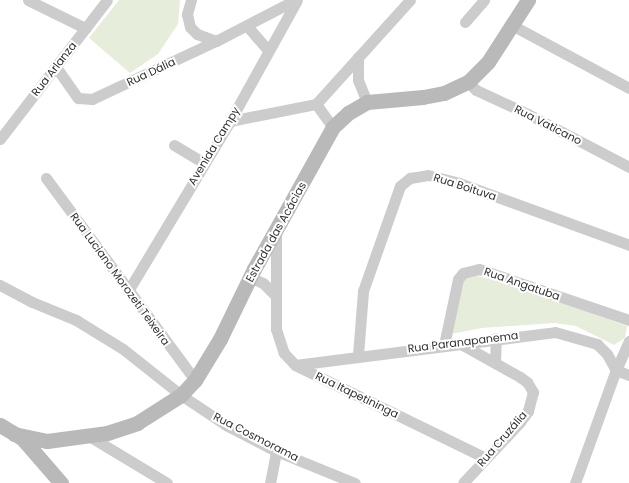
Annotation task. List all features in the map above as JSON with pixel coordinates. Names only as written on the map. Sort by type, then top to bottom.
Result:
[{"type":"street","points":[[28,0],[85,28]]},
{"type":"street","name":"Rua Arlanza","points":[[0,139],[107,0]]},
{"type":"street","points":[[191,0],[187,14],[192,31],[216,41]]},
{"type":"street","name":"Rua Dália","points":[[56,67],[73,93],[86,100],[101,95],[216,41],[296,0]]},
{"type":"street","name":"Avenida Campy","points":[[128,291],[204,162],[230,121],[296,0]]},
{"type":"street","points":[[230,121],[316,104],[410,0]]},
{"type":"street","points":[[465,22],[484,0]]},
{"type":"street","name":"Estrada das Acácias","points":[[7,434],[47,441],[88,436],[137,424],[181,395],[195,380],[220,339],[250,277],[333,127],[348,113],[367,102],[423,97],[444,93],[468,82],[488,62],[510,24],[528,0]]},
{"type":"street","points":[[510,24],[629,88]]},
{"type":"street","points":[[247,26],[269,51]]},
{"type":"street","points":[[358,57],[358,80],[367,102]]},
{"type":"street","name":"Rua Vaticano","points":[[468,82],[476,90],[528,114],[629,167]]},
{"type":"street","points":[[316,104],[333,127]]},
{"type":"street","points":[[174,145],[204,162]]},
{"type":"street","name":"Rua Boituva","points":[[358,355],[363,291],[400,186],[410,178],[428,175],[459,184],[629,245]]},
{"type":"street","name":"Rua Luciano Morozeti Teixeira","points":[[46,178],[195,380]]},
{"type":"street","name":"Rua Itapetininga","points":[[276,232],[275,295],[278,339],[284,353],[295,364],[486,458]]},
{"type":"street","name":"Rua Angatuba","points":[[444,345],[458,279],[463,273],[479,269],[629,320]]},
{"type":"street","points":[[250,277],[263,283],[275,295]]},
{"type":"street","name":"Rua Cosmorama","points":[[0,285],[32,302],[76,320],[123,349],[181,395],[226,425],[276,450],[356,483]]},
{"type":"street","name":"Rua Paranapanema","points":[[295,364],[496,338],[555,332],[576,336],[597,344],[607,354],[616,370]]},
{"type":"street","points":[[495,363],[496,338]]},
{"type":"street","points":[[575,483],[616,370],[629,341]]},
{"type":"street","name":"Rua Cruzália","points":[[459,343],[528,382],[533,392],[532,398],[520,422],[463,483]]},
{"type":"street","points":[[616,370],[629,375]]},
{"type":"street","points":[[0,425],[7,434],[22,438],[61,483]]},
{"type":"street","points":[[88,436],[166,483]]},
{"type":"street","points":[[270,483],[276,450]]},
{"type":"green space","points":[[119,0],[180,0],[178,24],[158,54],[130,73],[89,38]]},
{"type":"green space","points":[[470,274],[516,286],[627,326],[625,338],[614,345],[576,326],[555,323],[482,328],[451,334],[463,278]]}]
